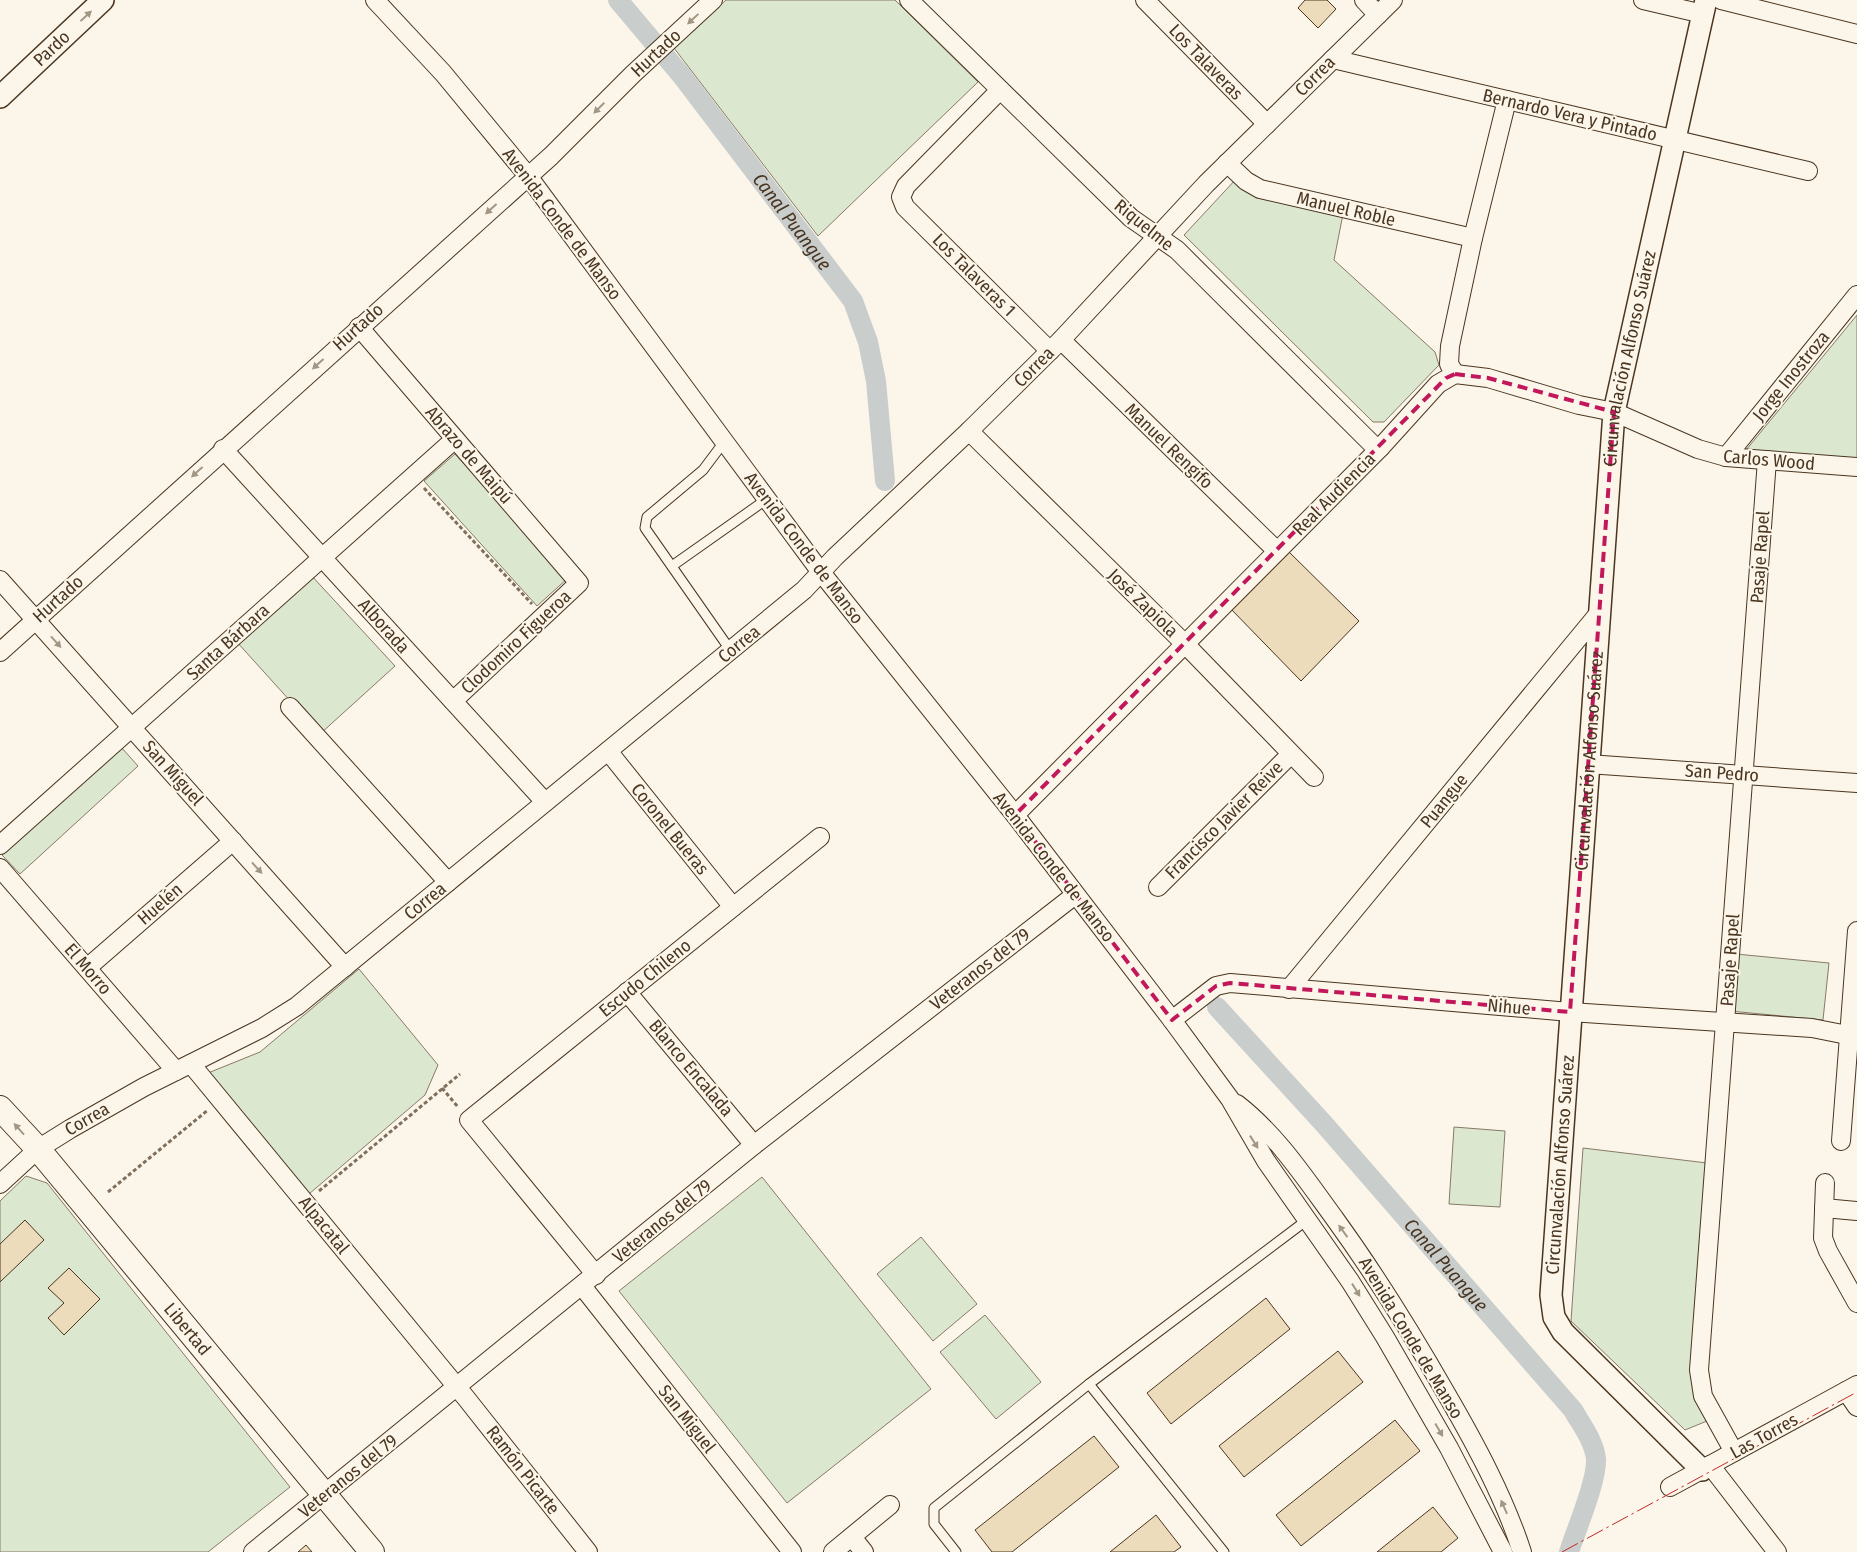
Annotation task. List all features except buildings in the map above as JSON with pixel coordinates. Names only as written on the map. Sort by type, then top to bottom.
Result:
[{"type":"main road","name":"Libertad","points":[[0,1108],[38,1149],[372,1552]]},
{"type":"street","name":"Pardo","points":[[0,97],[103,0]]},
{"type":"street","name":"Avenida Conde de Manso","points":[[375,0],[443,73],[528,176],[820,572],[1015,815],[1230,1099],[1266,1161],[1350,1281],[1385,1337],[1449,1448],[1503,1552]]},
{"type":"street","name":"Hurtado","points":[[0,652],[223,449],[551,156],[633,74],[713,0]]},
{"type":"street","name":"Riquelme","points":[[909,0],[1131,218],[1177,250],[1375,447],[1380,448]]},
{"type":"street","name":"Los Talaveras","points":[[1145,0],[1267,124]]},
{"type":"street","points":[[1364,0],[1378,15]]},
{"type":"street","name":"Correa","points":[[0,1184],[38,1149],[103,1109],[280,1017],[345,967],[804,590],[820,572],[1056,346],[1227,163],[1394,0]]},
{"type":"street","points":[[1643,0],[1704,7]]},
{"type":"street","points":[[1721,0],[1857,34]]},
{"type":"street","name":"Circunvalación Alfonso Suárez","points":[[1704,7],[1614,412],[1570,1012],[1552,1295],[1554,1317],[1569,1339],[1706,1468]]},
{"type":"street","name":"Bernardo Vera y Pintado","points":[[1332,59],[1808,172]]},
{"type":"street","name":"Los Talaveras 1","points":[[1000,90],[906,186],[901,197],[905,207],[1056,346]]},
{"type":"street","points":[[1455,374],[1449,364],[1450,346],[1473,238],[1507,100]]},
{"type":"street","name":"Manuel Roble","points":[[1227,163],[1260,189],[1473,238]]},
{"type":"street","name":"Jorge Inostroza","points":[[1726,457],[1857,295]]},
{"type":"street","name":"Abrazo de Maipú","points":[[359,327],[580,583]]},
{"type":"street","name":"Manuel Rengifo","points":[[1056,346],[1277,551]]},
{"type":"street","name":"Carlos Wood","points":[[1455,374],[1488,378],[1579,405],[1614,412],[1698,449],[1726,457],[1857,467]]},
{"type":"street","name":"Real Audiencia","points":[[1015,815],[1380,448],[1438,384],[1455,374]]},
{"type":"street","name":"José Zapiola","points":[[968,431],[1185,644],[1314,777]]},
{"type":"street","name":"Santa Bárbara","points":[[0,845],[456,439]]},
{"type":"street","name":"Alborada","points":[[223,449],[545,802]]},
{"type":"street","name":"Pasaje Rapel","points":[[1734,1452],[1703,1396],[1699,1376],[1767,460]]},
{"type":"street","name":"San Miguel","points":[[0,580],[345,967]]},
{"type":"street","name":"Clodomiro Figueroa","points":[[453,701],[580,583]]},
{"type":"street","name":"Puangue","points":[[1289,989],[1599,613]]},
{"type":"street","points":[[290,707],[448,882]]},
{"type":"street","name":"Coronel Bueras","points":[[608,751],[733,907]]},
{"type":"street","name":"Francisco Javier Reive","points":[[1158,887],[1291,754]]},
{"type":"street","name":"San Pedro","points":[[1588,764],[1857,783]]},
{"type":"street","name":"Escudo Chileno","points":[[469,1120],[820,837]]},
{"type":"street","name":"Huelén","points":[[87,968],[233,840]]},
{"type":"street","name":"El Morro","points":[[0,868],[87,968],[184,1067]]},
{"type":"street","name":"Veteranos del 79","points":[[253,1552],[754,1145],[1075,895]]},
{"type":"street","points":[[1841,1141],[1853,1036],[1857,932]]},
{"type":"street","name":"Ñihue","points":[[1172,1020],[1216,986],[1230,983],[1570,1012],[1812,1028],[1853,1036]]},
{"type":"street","name":"Blanco Encalada","points":[[628,992],[754,1145]]},
{"type":"street","name":"Alpacatal","points":[[184,1067],[223,1103],[457,1387]]},
{"type":"street","name":"Avenida Conde de Manso","points":[[1230,1099],[1254,1118],[1277,1142],[1376,1276],[1401,1314],[1484,1463],[1507,1513],[1522,1552]]},
{"type":"street","points":[[469,1120],[596,1275]]},
{"type":"street","points":[[1825,1184],[1822,1232],[1825,1245],[1857,1303]]},
{"type":"street","points":[[1824,1208],[1857,1211]]},
{"type":"street","name":"San Miguel","points":[[582,1286],[792,1552]]},
{"type":"street","name":"Ramón Picarte","points":[[457,1387],[588,1552]]},
{"type":"street","points":[[1851,1388],[1857,1407]]},
{"type":"street","name":"Las Torres","points":[[1670,1487],[1851,1388]]},
{"type":"street","points":[[1706,1468],[1776,1552]]},
{"type":"street","points":[[833,1552],[890,1505]]},
{"type":"street","points":[[852,1537],[864,1552]]},
{"type":"lane","points":[[724,442],[703,470],[647,518],[645,522],[646,533],[672,566],[731,651]]},
{"type":"lane","points":[[672,566],[766,499]]},
{"type":"lane","points":[[956,1552],[934,1524],[934,1508],[1089,1384],[1307,1220]]},
{"type":"lane","points":[[1089,1384],[1224,1552]]},
{"type":"path","points":[[414,476],[543,616]]},
{"type":"path","points":[[305,1202],[460,1074]]},
{"type":"path","points":[[442,1088],[469,1120]]},
{"type":"path","points":[[108,1192],[210,1108],[223,1103]]},
{"type":"highlighted area","points":[[1455,374],[1488,378],[1614,412],[1570,1012],[1230,983],[1216,986],[1172,1020],[1015,815],[1446,378]]},
{"type":"green space","points":[[726,0],[895,0],[978,82],[818,236],[674,48]]},
{"type":"green space","points":[[1237,178],[1343,214],[1334,260],[1435,352],[1439,365],[1384,422],[1373,422],[1184,235]]},
{"type":"green space","points":[[1857,315],[1857,460],[1746,450]]},
{"type":"green space","points":[[455,454],[568,578],[537,606],[424,481]]},
{"type":"green space","points":[[310,574],[395,666],[320,734],[236,641]]},
{"type":"green space","points":[[121,747],[138,766],[20,874],[2,855]]},
{"type":"green space","points":[[1736,954],[1829,963],[1823,1020],[1730,1011]]},
{"type":"green space","points":[[359,969],[438,1065],[425,1095],[309,1194],[208,1073],[260,1052]]},
{"type":"green space","points":[[1454,1127],[1505,1131],[1500,1207],[1449,1204]]},
{"type":"green space","points":[[1583,1148],[1707,1163],[1692,1380],[1707,1421],[1685,1430],[1571,1321]]},
{"type":"green space","points":[[26,1176],[47,1183],[290,1487],[208,1552],[0,1552],[0,1201]]},
{"type":"green space","points":[[762,1177],[931,1389],[787,1503],[619,1291]]},
{"type":"green space","points":[[921,1237],[977,1304],[933,1341],[877,1274]]},
{"type":"green space","points":[[985,1315],[1041,1382],[996,1419],[940,1352]]},
{"type":"waterway","name":"Canal Puangue","points":[[618,0],[682,76],[853,301],[868,342],[876,381],[885,481]]},
{"type":"waterway","name":"Canal Puangue","points":[[1217,1007],[1324,1124],[1573,1410],[1590,1440],[1596,1459],[1590,1492],[1569,1552]]},
{"type":"power","points":[[1562,1552],[1857,1392]]}]
